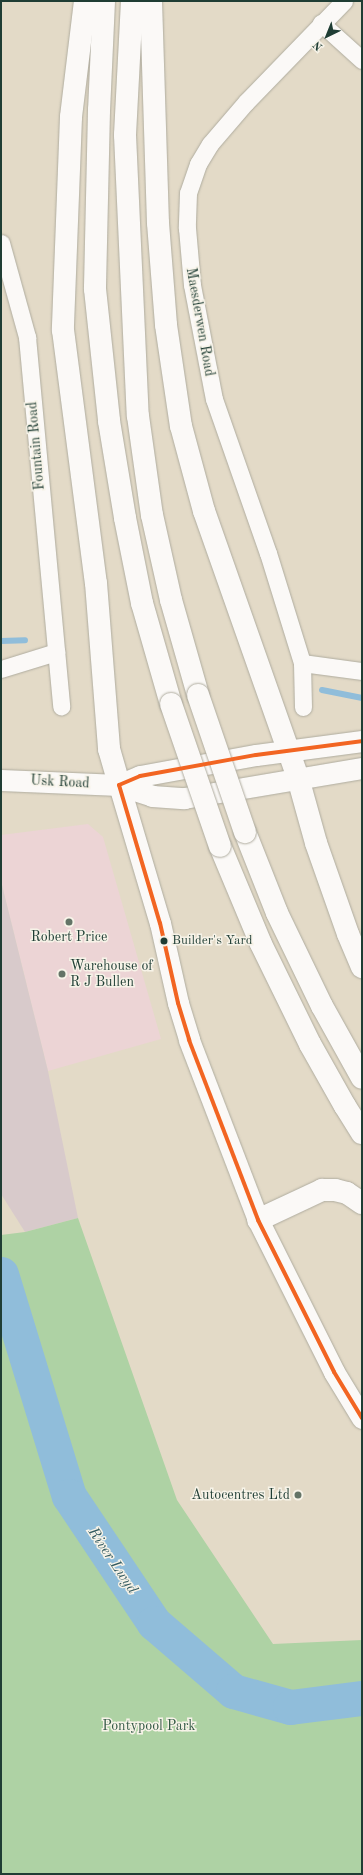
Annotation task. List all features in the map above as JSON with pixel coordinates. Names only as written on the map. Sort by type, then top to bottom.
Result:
[{"type":"main road","points":[[85,1],[71,117],[62,330],[96,583],[109,750],[119,785]]},
{"type":"main road","points":[[104,1],[99,110],[95,289],[109,421],[142,603],[171,704],[220,846],[261,944],[310,1044],[362,1133]]},
{"type":"main road","points":[[132,1],[125,135],[138,416],[152,515],[171,600],[198,695],[245,832],[277,913],[322,1006],[362,1078]]},
{"type":"main road","points":[[151,1],[159,231],[166,325],[181,426],[204,511],[298,778],[316,843],[348,934],[362,967]]},
{"type":"main road","points":[[258,1220],[322,1190],[335,1190],[347,1193],[362,1203]]},
{"type":"street","name":"Maesderwen Road","points":[[303,707],[302,663],[268,553],[214,399],[192,285],[187,228],[188,193],[198,164],[210,144],[246,102],[344,1]]},
{"type":"street","points":[[321,23],[362,60]]},
{"type":"street","name":"Fountain Road","points":[[1,243],[26,337],[62,706]]},
{"type":"street","points":[[1,669],[56,652]]},
{"type":"street","points":[[302,663],[362,671]]},
{"type":"street","points":[[119,785],[140,776],[287,750],[362,741]]},
{"type":"street","points":[[119,785],[152,796],[184,798],[362,768]]},
{"type":"street","name":"Usk Road","points":[[1,780],[119,785]]},
{"type":"street","points":[[119,785],[160,923],[178,1003],[189,1040],[258,1220],[334,1372],[362,1418]]},
{"type":"shaded area","name":"Robert Price","points":[[88,824],[103,837],[161,1039],[48,1071],[1,881],[1,835]]},
{"type":"shaded area","points":[[1,881],[48,1071],[78,1218],[25,1232],[1,1194]]},
{"type":"green space","name":"Pontypool Park","points":[[78,1218],[177,1500],[273,1644],[362,1640],[362,1874],[1,1874],[1,1235],[25,1232]]},
{"type":"waterway","points":[[1,641],[25,640]]},
{"type":"waterway","points":[[322,690],[362,698]]},
{"type":"waterway","name":"River Lwyd","points":[[1,1274],[69,1496],[154,1623],[233,1691],[290,1707],[362,1698]]},
{"type":"transit line","points":[[119,785],[140,776],[256,755],[362,741]]},
{"type":"transit line","points":[[119,785],[160,923],[178,1003],[189,1040],[258,1220],[334,1372],[362,1418]]},
{"type":"place","name":"Robert Price","points":[[69,922]]},
{"type":"place","name":"Builder's Yard","points":[[164,941]]},
{"type":"place","name":"Warehouse of R J Bullen","points":[[62,974]]},
{"type":"place","name":"Autocentres Ltd","points":[[298,1495]]}]
